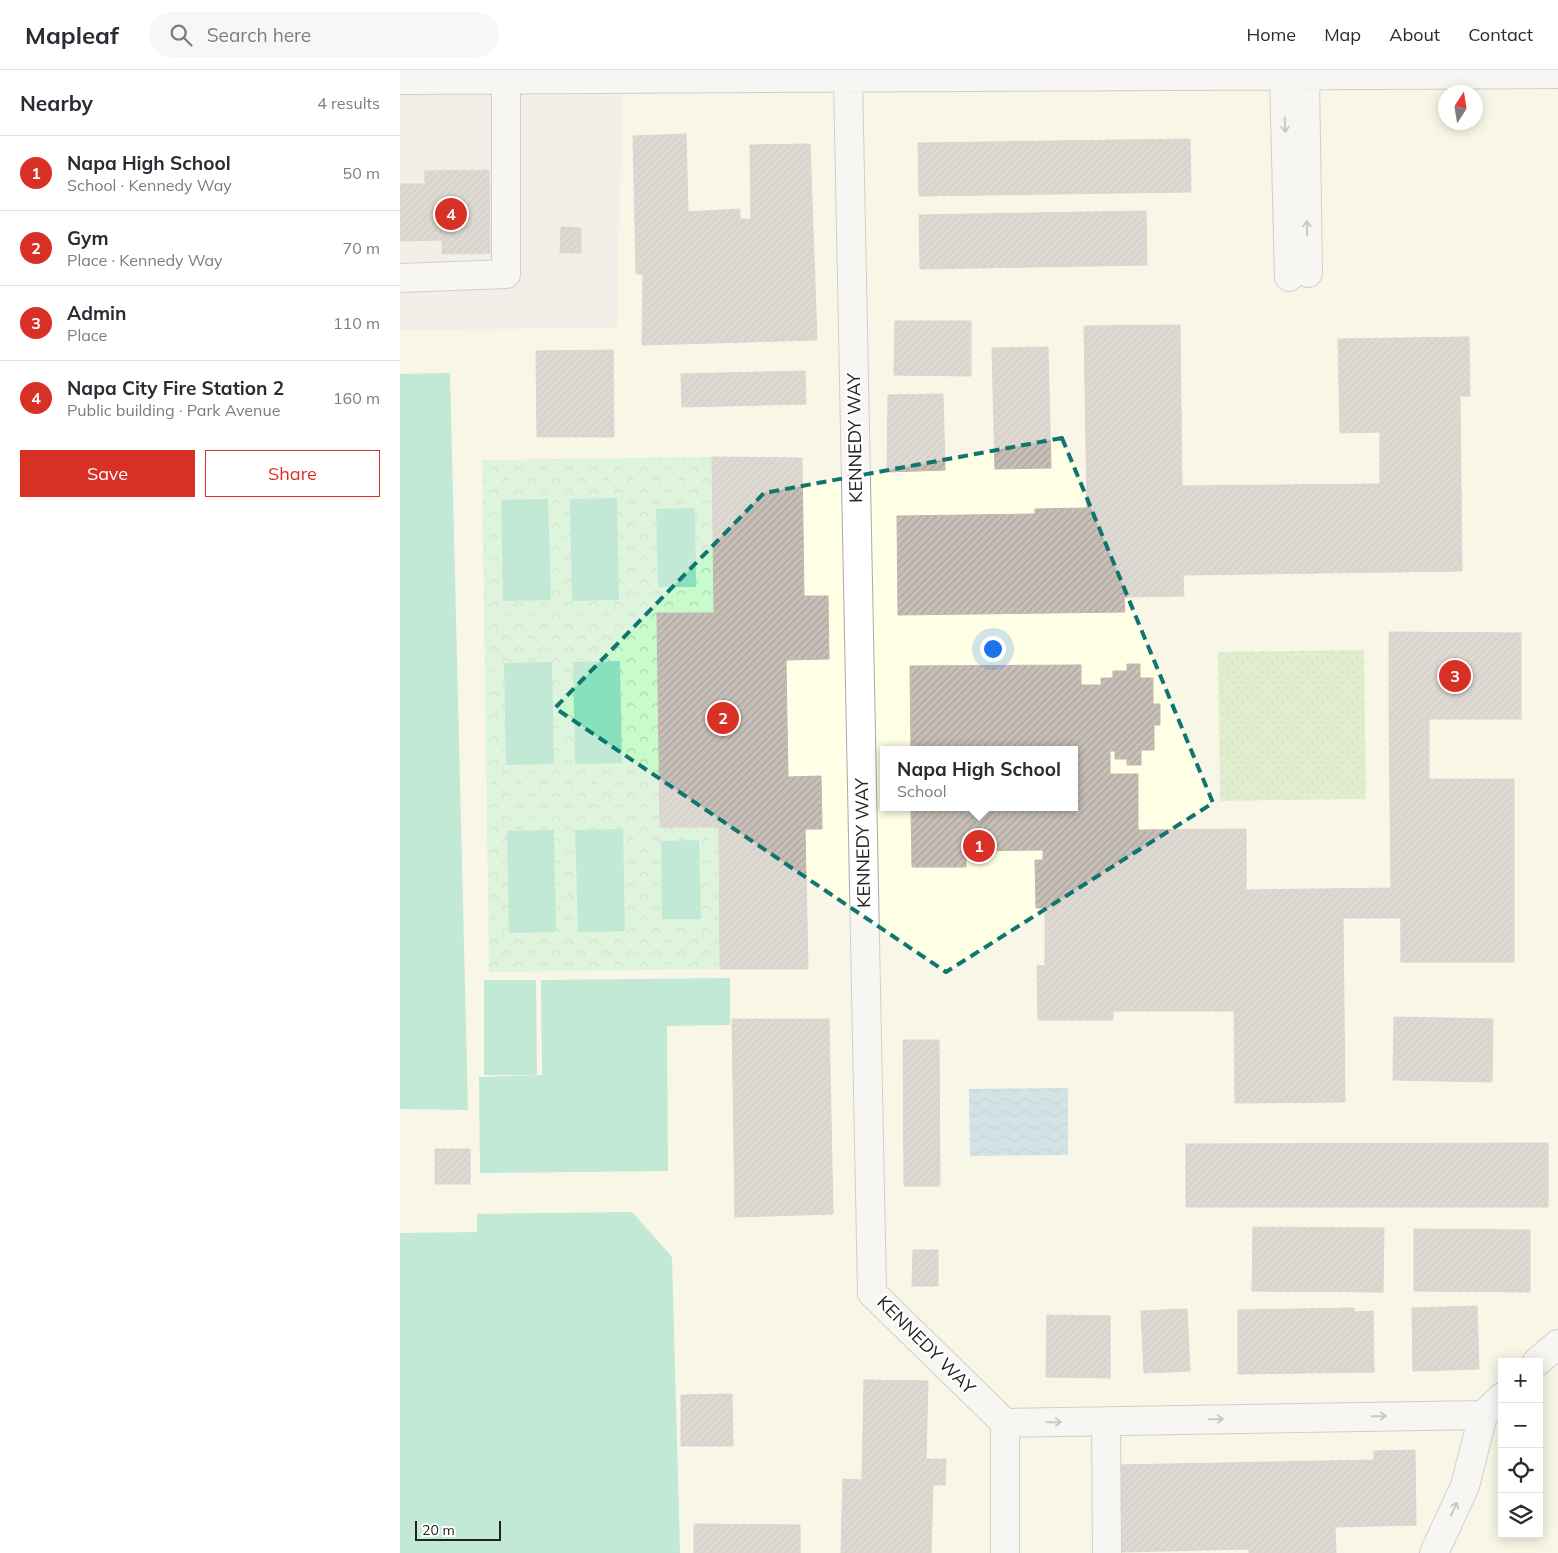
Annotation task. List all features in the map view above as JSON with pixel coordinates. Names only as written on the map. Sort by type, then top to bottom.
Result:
[{"type":"street","points":[[400,80],[465,74],[506,78],[848,77],[1054,73],[1294,76],[1427,73],[1558,74]]},
{"type":"street","points":[[1294,76],[1299,277]]},
{"type":"street","name":"KENNEDY WAY","points":[[848,77],[872,1292],[1005,1423]]},
{"type":"street","points":[[400,278],[506,274],[506,78]]},
{"type":"street","points":[[1542,1358],[1558,1344]]},
{"type":"street","points":[[1005,1553],[1005,1423],[1106,1421],[1493,1406],[1465,1486],[1434,1553]]},
{"type":"street","points":[[1106,1421],[1107,1553]]},
{"type":"highlighted area","points":[[1062,438],[1213,803],[946,972],[555,708],[764,493]]},
{"type":"shaded area","points":[[1558,74],[1558,1553],[400,1553],[400,330],[617,328],[623,78]]},
{"type":"green space","points":[[450,373],[468,1110],[400,1109],[400,374]]},
{"type":"green space","points":[[712,457],[714,613],[657,614],[660,827],[719,827],[720,969],[489,972],[482,460]]},
{"type":"green space","points":[[617,498],[619,600],[572,601],[570,499]]},
{"type":"green space","points":[[548,499],[551,600],[503,601],[501,500]]},
{"type":"green space","points":[[695,508],[696,587],[658,587],[656,509]]},
{"type":"green space","points":[[1364,650],[1366,799],[1220,801],[1218,652]]},
{"type":"green space","points":[[620,661],[622,763],[575,764],[573,662]]},
{"type":"green space","points":[[552,662],[554,764],[506,765],[504,663]]},
{"type":"green space","points":[[623,829],[625,931],[578,932],[575,830]]},
{"type":"green space","points":[[554,830],[556,932],[509,933],[507,831]]},
{"type":"green space","points":[[699,840],[701,919],[662,919],[661,841]]},
{"type":"green space","points":[[730,978],[730,1025],[667,1026],[668,1171],[480,1173],[479,1077],[542,1075],[541,980]]},
{"type":"green space","points":[[484,980],[536,980],[537,1075],[484,1075]]},
{"type":"green space","points":[[632,1212],[672,1257],[680,1553],[400,1553],[400,1233],[477,1232],[477,1214]]},
{"type":"water","points":[[1068,1088],[1068,1155],[970,1156],[969,1089]]},
{"type":"building","points":[[686,134],[688,212],[740,209],[740,219],[751,219],[750,145],[810,144],[817,340],[642,345],[643,274],[636,274],[633,136]]},
{"type":"building","points":[[1190,139],[1191,192],[919,196],[918,143]]},
{"type":"building","points":[[489,170],[490,253],[442,254],[442,240],[400,241],[400,184],[425,184],[425,171]]},
{"type":"building","points":[[1146,211],[1147,265],[920,269],[919,215]]},
{"type":"building","points":[[561,227],[581,228],[581,253],[560,253]]},
{"type":"building","points":[[895,321],[971,321],[971,376],[894,375]]},
{"type":"building","points":[[1180,325],[1182,486],[1380,484],[1380,432],[1340,433],[1338,339],[1469,337],[1470,396],[1460,396],[1462,571],[1183,575],[1184,596],[1124,597],[1125,612],[898,615],[897,516],[1035,514],[1035,509],[1087,508],[1084,326]]},
{"type":"building","points":[[1048,347],[1051,468],[995,469],[992,348]]},
{"type":"building","points":[[613,350],[614,437],[537,437],[536,351]]},
{"type":"building","points":[[805,371],[806,404],[682,407],[681,374]]},
{"type":"building","points":[[943,394],[945,470],[887,472],[888,395]]},
{"type":"building","points":[[712,457],[802,458],[804,596],[828,596],[829,659],[786,660],[788,777],[821,776],[822,829],[805,829],[808,969],[720,969],[719,827],[660,827],[657,613],[714,613]]},
{"type":"building","points":[[1389,632],[1521,633],[1521,719],[1389,719]]},
{"type":"building","points":[[1127,664],[1140,664],[1140,678],[1153,678],[1153,704],[1160,704],[1160,725],[1154,725],[1154,750],[1141,750],[1141,765],[1127,765],[1127,759],[1115,759],[1115,751],[1110,751],[1110,774],[1138,774],[1138,830],[1246,829],[1246,890],[1391,888],[1389,719],[1429,718],[1429,779],[1400,779],[1401,918],[1343,918],[1345,1102],[1235,1103],[1234,1011],[1113,1011],[1113,1020],[1038,1020],[1037,965],[1045,966],[1045,908],[1036,908],[1035,860],[1043,860],[1043,850],[966,851],[966,867],[912,867],[911,811],[1078,811],[1078,746],[911,746],[910,666],[1081,665],[1081,685],[1101,685],[1101,678],[1113,678],[1113,671],[1127,671]]},
{"type":"building","points":[[1400,779],[1514,779],[1514,962],[1401,962]]},
{"type":"building","points":[[1394,1017],[1493,1019],[1492,1082],[1393,1080]]},
{"type":"building","points":[[732,1019],[829,1019],[833,1214],[735,1217]]},
{"type":"building","points":[[903,1040],[939,1040],[940,1186],[904,1186]]},
{"type":"building","points":[[1548,1143],[1548,1207],[1186,1207],[1186,1144]]},
{"type":"building","points":[[435,1149],[470,1149],[470,1184],[435,1184]]},
{"type":"building","points":[[1253,1227],[1384,1228],[1383,1292],[1252,1291]]},
{"type":"building","points":[[1414,1229],[1530,1230],[1530,1292],[1414,1291]]},
{"type":"building","points":[[913,1250],[938,1250],[938,1286],[912,1286]]},
{"type":"building","points":[[1477,1306],[1479,1369],[1413,1371],[1412,1308]]},
{"type":"building","points":[[1354,1308],[1354,1312],[1373,1311],[1374,1372],[1238,1374],[1238,1310]]},
{"type":"building","points":[[1187,1309],[1190,1371],[1144,1373],[1141,1311]]},
{"type":"building","points":[[1047,1315],[1110,1316],[1110,1378],[1046,1377]]},
{"type":"building","points":[[864,1380],[928,1381],[926,1459],[946,1459],[945,1485],[933,1485],[931,1553],[841,1553],[843,1479],[862,1480]]},
{"type":"building","points":[[732,1394],[733,1446],[681,1446],[681,1395]]},
{"type":"building","points":[[1415,1450],[1416,1525],[1335,1527],[1336,1553],[1249,1553],[1249,1549],[1119,1552],[1118,1465],[1374,1460],[1374,1451]]},
{"type":"building","points":[[694,1524],[800,1525],[800,1553],[694,1553]]},
{"type":"place","name":"Napa City Fire Station 2","points":[[451,214]]},
{"type":"place","name":"Admin","points":[[1455,676]]},
{"type":"place","name":"Gym","points":[[723,718]]},
{"type":"place","name":"Napa High School","points":[[979,846]]}]
